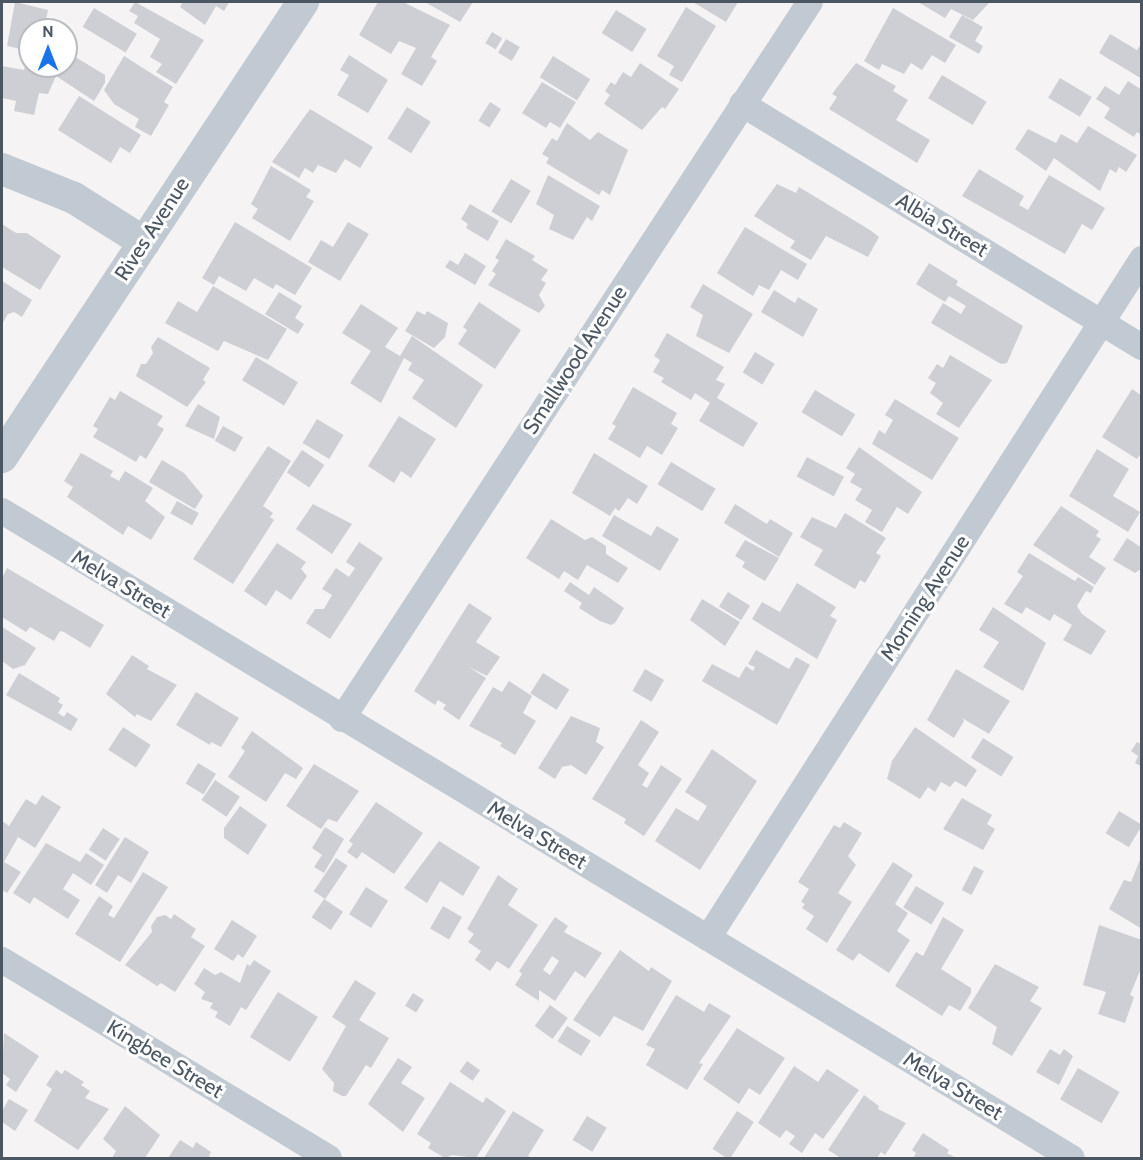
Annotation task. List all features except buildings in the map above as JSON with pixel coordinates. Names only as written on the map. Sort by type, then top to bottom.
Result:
[{"type":"street","name":"Rives Avenue","points":[[2,457],[303,2]]},
{"type":"street","name":"Smallwood Avenue","points":[[342,719],[810,2]]},
{"type":"street","name":"Albia Street","points":[[742,105],[1142,347]]},
{"type":"street","points":[[2,168],[74,198],[144,242]]},
{"type":"street","name":"Morning Avenue","points":[[708,938],[1142,259]]},
{"type":"street","name":"Melva Street","points":[[2,511],[342,719],[1072,1158]]},
{"type":"street","name":"Kingbee Street","points":[[2,960],[329,1158]]}]
